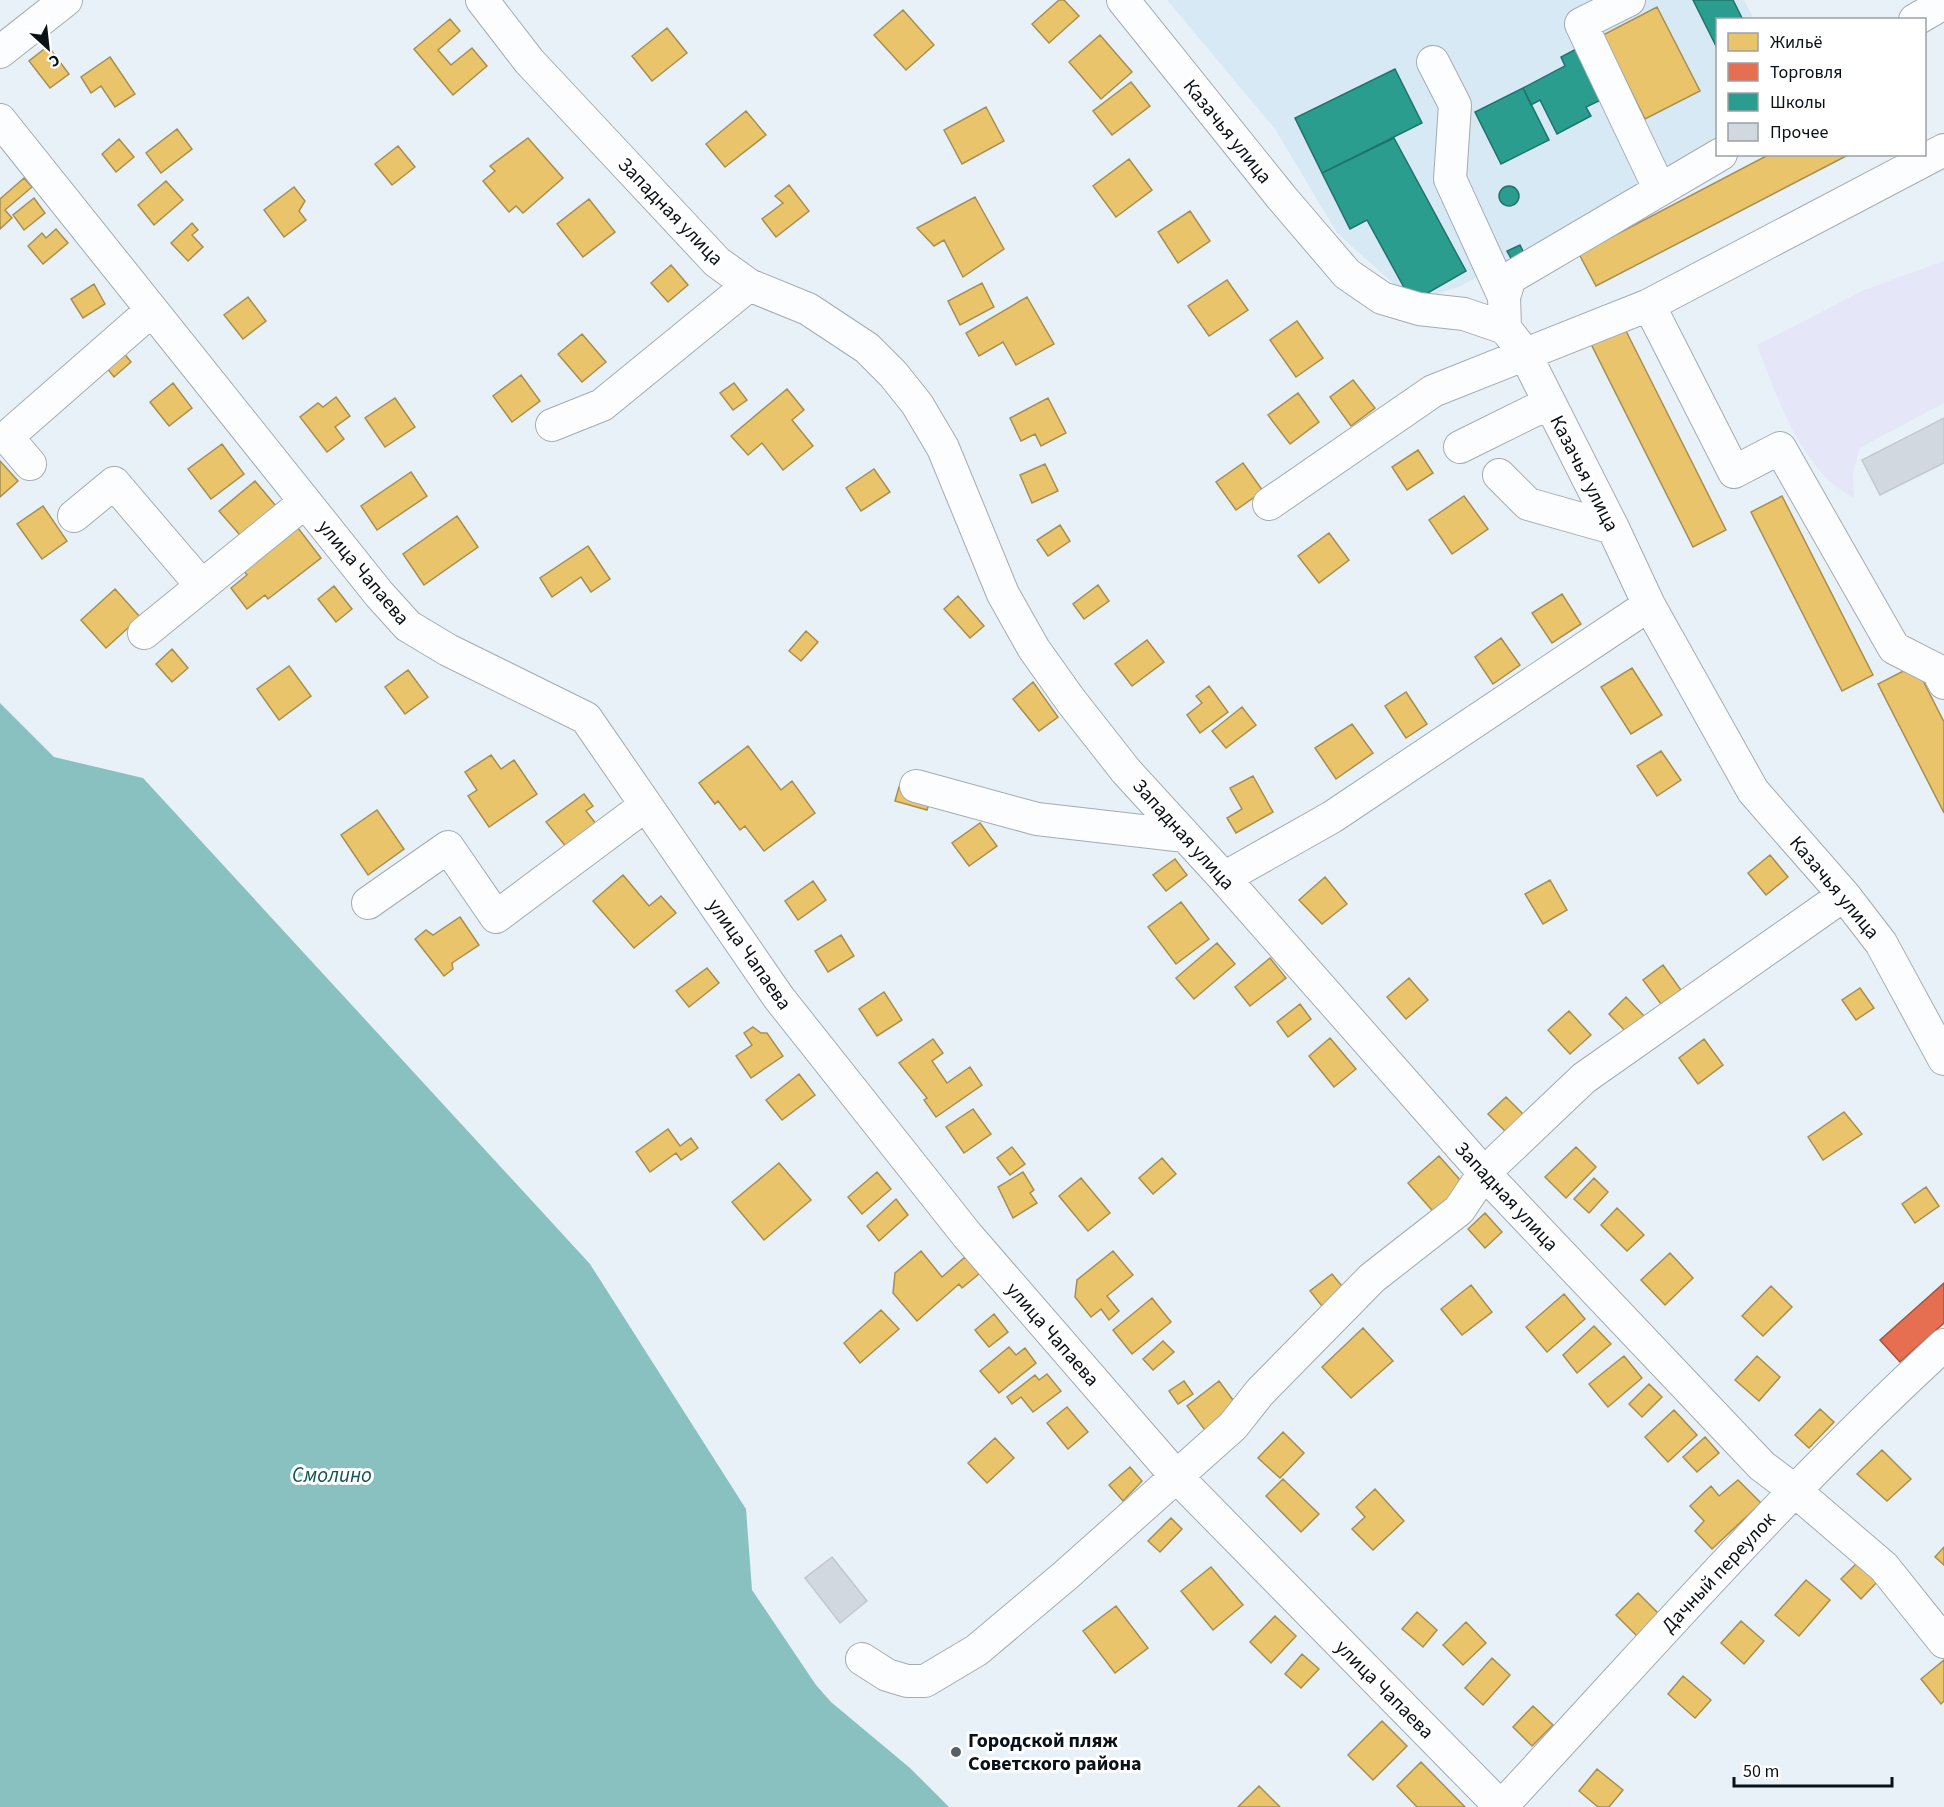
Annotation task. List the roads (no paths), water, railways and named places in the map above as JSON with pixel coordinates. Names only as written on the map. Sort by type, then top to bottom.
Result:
[{"type":"street","points":[[0,52],[66,0]]},
{"type":"street","name":"Западная улица","points":[[482,0],[529,61],[717,262],[748,285],[808,309],[867,348],[899,381],[917,404],[943,448],[1003,594],[1034,649],[1126,771],[1224,878],[1484,1173],[1762,1466],[1794,1490],[1884,1567],[1944,1642]]},
{"type":"street","name":"Казачья улица","points":[[1123,0],[1275,189],[1347,274],[1382,298],[1419,309],[1464,314],[1505,328],[1525,354],[1613,528],[1649,605],[1753,791],[1844,895],[1881,943],[1944,1059]]},
{"type":"street","points":[[1629,0],[1581,24],[1660,190]]},
{"type":"street","points":[[1918,18],[1944,3]]},
{"type":"street","points":[[1433,62],[1455,105],[1450,179],[1504,297]]},
{"type":"street","name":"улица Чапаева","points":[[0,120],[379,594],[408,626],[448,650],[586,718],[794,1017],[967,1235],[1176,1476],[1501,1807]]},
{"type":"street","points":[[1269,504],[1433,391],[1649,305],[1944,150]]},
{"type":"street","points":[[1505,328],[1504,297],[1510,278],[1718,156]]},
{"type":"street","points":[[552,425],[602,405],[748,285]]},
{"type":"street","points":[[1649,305],[1734,472],[1780,448],[1894,648],[1942,674]]},
{"type":"street","points":[[30,464],[7,437],[152,310]]},
{"type":"street","points":[[1460,447],[1549,403]]},
{"type":"street","points":[[1499,475],[1528,504],[1613,528]]},
{"type":"street","points":[[74,516],[114,483],[202,586]]},
{"type":"street","points":[[144,633],[305,502]]},
{"type":"street","points":[[1224,878],[1332,817],[1649,605]]},
{"type":"street","points":[[916,786],[1037,819],[1185,836]]},
{"type":"street","points":[[368,903],[448,847],[496,917],[646,805]]},
{"type":"street","points":[[862,1659],[887,1675],[907,1681],[925,1681],[977,1650],[1066,1575],[1233,1426],[1260,1392],[1372,1278],[1460,1210],[1484,1173],[1584,1078],[1844,895]]},
{"type":"street","name":"Дачный переулок","points":[[1501,1807],[1794,1490],[1861,1421],[1944,1345]]},
{"type":"water","name":"Смолино","points":[[0,703],[54,757],[143,778],[590,1264],[746,1509],[752,1590],[816,1685],[831,1702],[910,1768],[949,1807],[0,1807]]},
{"type":"place","name":"Городской пляж Советского района","points":[[956,1752]]}]
